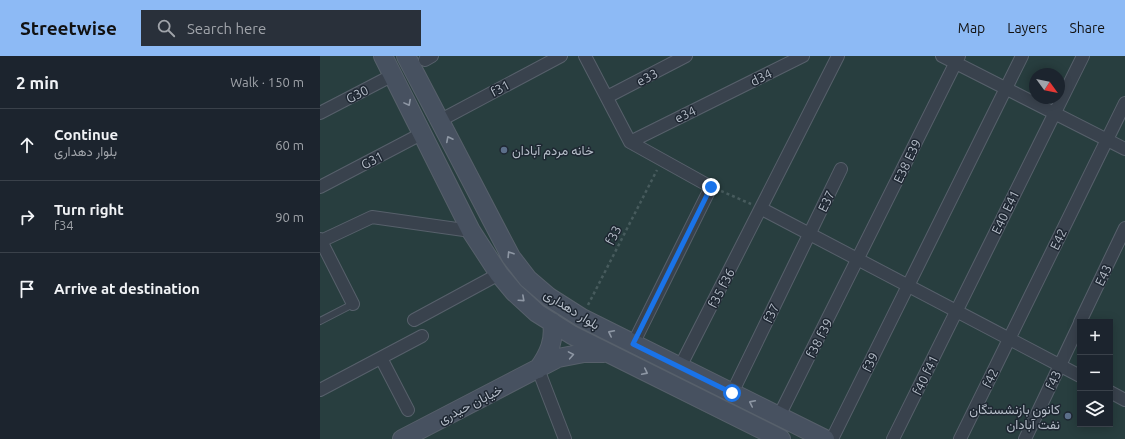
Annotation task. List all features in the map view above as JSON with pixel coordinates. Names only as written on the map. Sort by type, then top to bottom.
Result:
[{"type":"main road","name":"بلوار دهداری","points":[[383,56],[471,231],[499,274],[514,292],[537,313],[572,335],[781,439]]},
{"type":"main road","name":"بلوار دهداری","points":[[406,56],[511,257],[528,279],[549,297],[582,318],[825,439]]},
{"type":"main road","points":[[538,369],[552,343],[552,322]]},
{"type":"main road","name":"خیابان حیدری","points":[[402,439],[558,358],[584,353],[608,353]]},
{"type":"street","name":"f31","points":[[439,120],[560,56]]},
{"type":"street","points":[[585,56],[630,142],[711,187],[633,344]]},
{"type":"street","name":"e33","points":[[607,97],[686,56]]},
{"type":"street","name":"d34","points":[[740,87],[803,56]]},
{"type":"street","name":"f35 f36","points":[[680,367],[838,56]]},
{"type":"street","points":[[942,56],[957,60],[1006,88],[1125,149]]},
{"type":"street","name":"f39","points":[[832,439],[1022,56]]},
{"type":"street","name":"E40 E41","points":[[956,311],[1083,56]]},
{"type":"street","name":"E38 E39","points":[[859,259],[957,60]]},
{"type":"street","name":"G30","points":[[320,113],[393,75]]},
{"type":"street","name":"e34","points":[[630,142],[740,87]]},
{"type":"street","name":"E42","points":[[1009,339],[1125,103]]},
{"type":"street","name":"G31","points":[[320,187],[423,133]]},
{"type":"street","name":"E37","points":[[810,234],[842,169]]},
{"type":"street","points":[[762,208],[1077,374]]},
{"type":"street","points":[[353,304],[324,255],[321,240],[372,217],[471,231]]},
{"type":"street","name":"E43","points":[[1081,319],[1125,228]]},
{"type":"street","name":"f37","points":[[732,393],[810,234]]},
{"type":"street","name":"f38 f39","points":[[779,416],[859,259]]},
{"type":"street","points":[[414,320],[499,274]]},
{"type":"street","name":"f40 f41","points":[[893,439],[956,311]]},
{"type":"street","name":"E43","points":[[1060,365],[1077,328]]},
{"type":"street","points":[[320,390],[422,336]]},
{"type":"street","name":"f42","points":[[960,439],[1009,339]]},
{"type":"street","points":[[382,358],[408,410]]},
{"type":"street","name":"f43","points":[[1025,439],[1060,365]]},
{"type":"street","points":[[538,369],[565,439]]},
{"type":"street","points":[[1113,394],[1125,400]]},
{"type":"lane","points":[[320,321],[353,304]]},
{"type":"path","name":"f33","points":[[582,318],[661,160]]},
{"type":"path","points":[[711,187],[762,208]]},
{"type":"green space","points":[[320,56],[1125,56],[1125,439],[320,439]]},
{"type":"place","name":"خانه مردم آبادان","points":[[504,150]]},
{"type":"place","name":"کانون بازنشستگان نفت آبادان","points":[[1068,416]]},
{"type":"route","points":[[711,187],[633,344],[732,393]]}]
